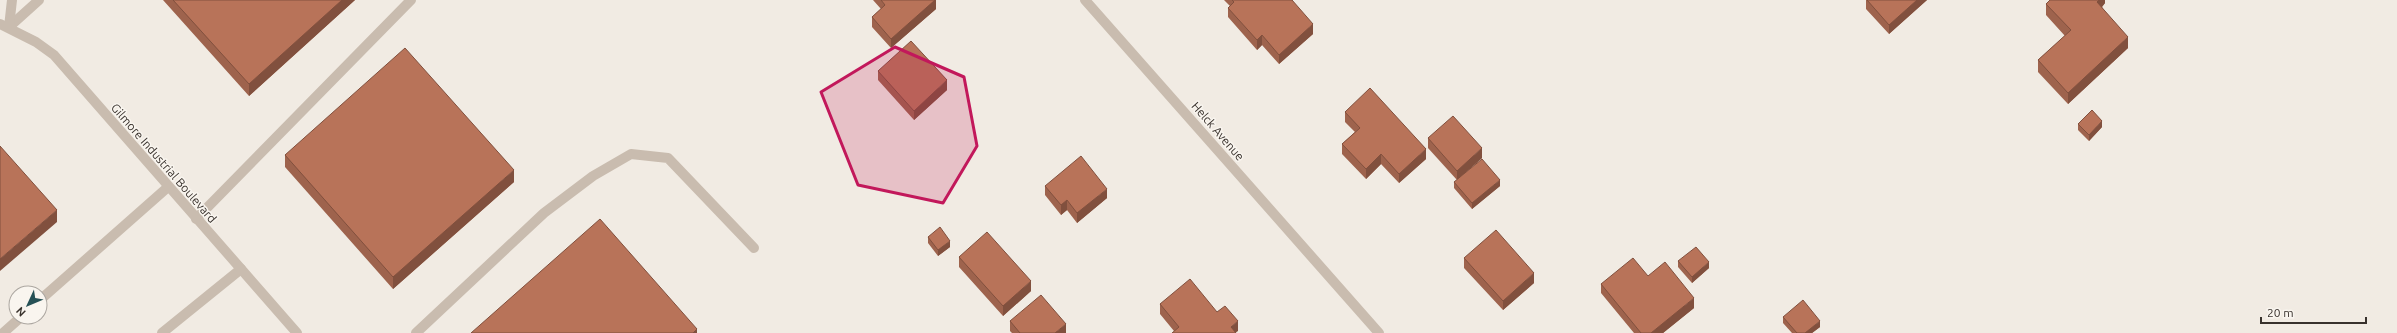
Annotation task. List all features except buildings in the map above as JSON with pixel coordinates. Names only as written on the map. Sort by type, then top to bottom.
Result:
[{"type":"street","points":[[5,25],[12,0]]},
{"type":"street","points":[[5,25],[40,0]]},
{"type":"street","points":[[196,219],[411,0]]},
{"type":"street","name":"Helck Avenue","points":[[1085,0],[1378,333]]},
{"type":"street","name":"Gilmore Industrial Boulevard","points":[[5,25],[36,42],[54,55],[297,333]]},
{"type":"street","points":[[416,333],[544,213],[593,176],[631,154],[668,158],[754,248]]},
{"type":"street","points":[[48,293],[168,187]]},
{"type":"street","points":[[162,333],[240,269]]},
{"type":"street","points":[[2,333],[12,325]]},
{"type":"highlighted area","points":[[895,47],[964,77],[977,146],[943,203],[858,185],[821,92]]}]
